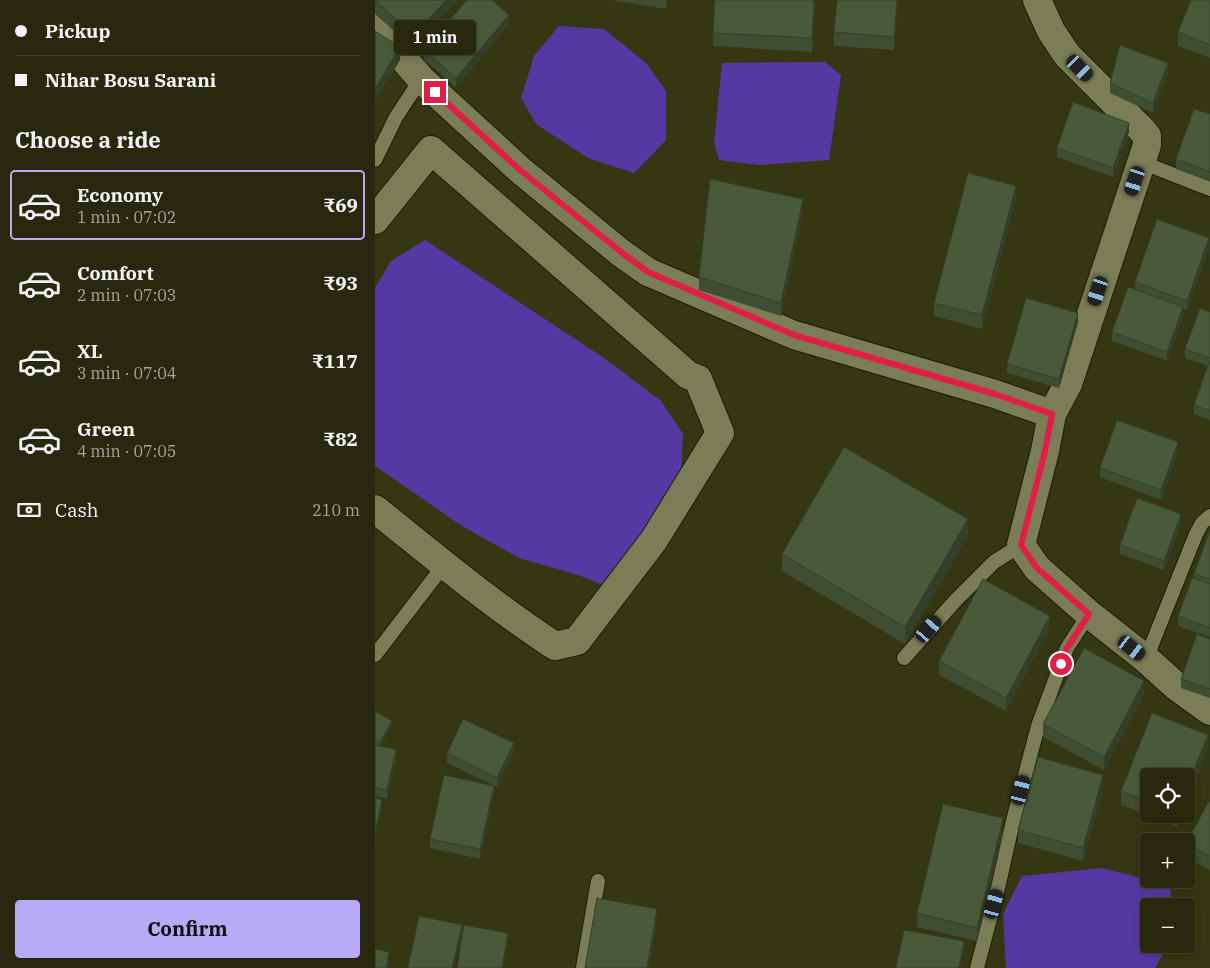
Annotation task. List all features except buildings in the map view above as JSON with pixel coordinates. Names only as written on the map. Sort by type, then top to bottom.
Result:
[{"type":"street","points":[[1037,0],[1051,31],[1067,55],[1147,136],[1147,145],[1068,384],[1052,414],[1045,451],[1021,545],[1037,568],[1089,614],[1210,711]]},
{"type":"street","points":[[375,26],[421,79],[520,170],[648,272],[794,335],[995,394],[1052,414]]},
{"type":"street","points":[[375,220],[431,150],[688,375],[698,379],[721,433],[653,540],[577,641],[555,646],[444,565],[375,509]]},
{"type":"lane","points":[[375,160],[396,117],[421,79]]},
{"type":"lane","points":[[1141,162],[1210,189]]},
{"type":"lane","points":[[1146,658],[1196,534],[1202,523],[1210,516]]},
{"type":"lane","points":[[904,658],[955,600],[995,562],[1021,545]]},
{"type":"lane","points":[[375,655],[444,565]]},
{"type":"lane","points":[[977,968],[1038,726],[1067,648],[1089,614]]},
{"type":"lane","points":[[583,968],[598,881]]},
{"type":"shaded area","points":[[559,26],[604,29],[647,64],[666,91],[666,140],[634,173],[588,158],[536,124],[521,98],[534,56]]},
{"type":"shaded area","points":[[825,62],[841,75],[829,160],[759,165],[719,160],[714,143],[722,63]]},
{"type":"shaded area","points":[[425,240],[604,358],[661,401],[683,434],[681,478],[613,589],[581,576],[519,558],[462,526],[375,466],[375,288],[391,261]]},
{"type":"shaded area","points":[[1102,868],[1140,878],[1140,888],[1170,888],[1171,898],[1140,898],[1140,953],[1163,953],[1155,968],[1006,968],[1003,914],[1022,876]]},
{"type":"route","points":[[435,92],[520,170],[648,272],[794,335],[995,394],[1052,414],[1045,451],[1021,545],[1037,568],[1089,614],[1067,648],[1061,664]]}]
